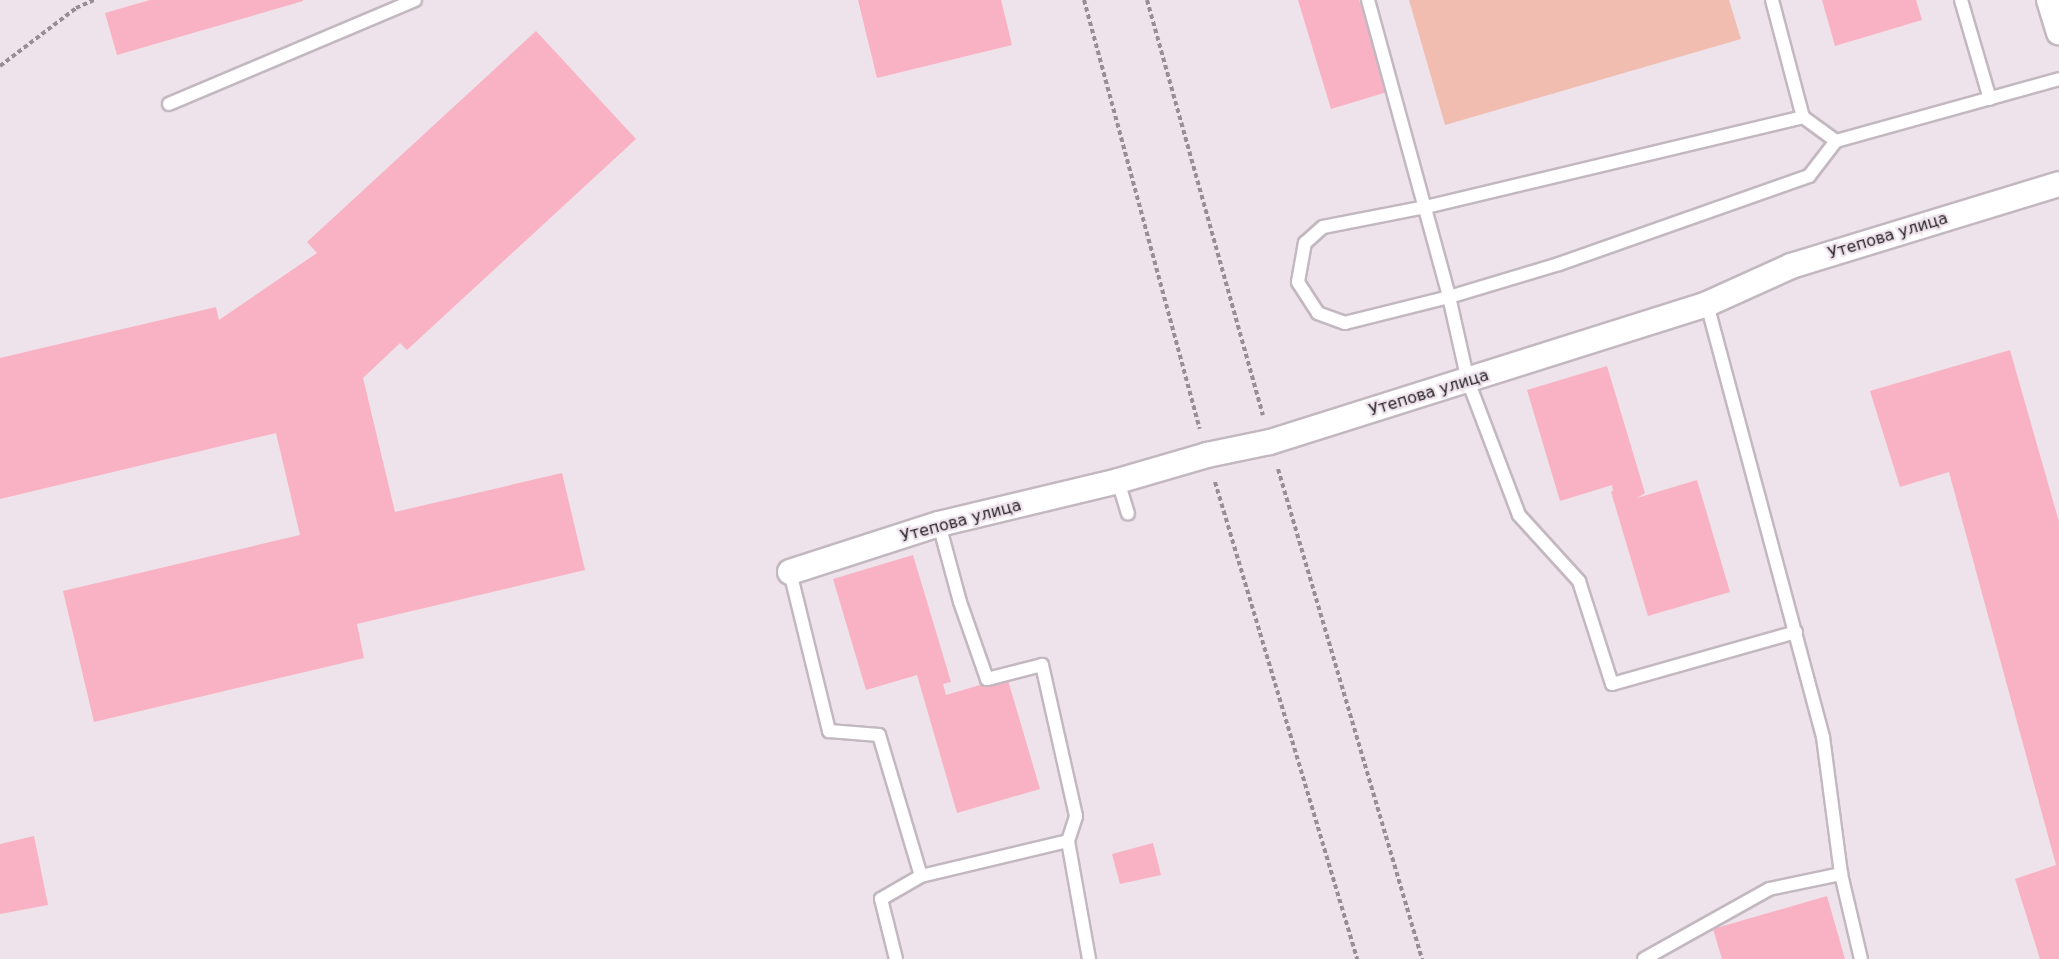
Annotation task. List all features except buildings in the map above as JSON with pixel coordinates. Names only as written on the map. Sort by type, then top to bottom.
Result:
[{"type":"street","points":[[2049,0],[2059,33]]},
{"type":"street","name":"Утепова улица","points":[[790,572],[939,524],[1118,481],[1207,454],[1270,442],[1707,304],[1791,266],[2059,184]]},
{"type":"lane","points":[[169,104],[415,0]]},
{"type":"lane","points":[[1368,0],[1426,207],[1468,381],[1519,515],[1579,581],[1612,684],[1796,632]]},
{"type":"lane","points":[[1772,0],[1803,117],[1836,141]]},
{"type":"lane","points":[[1961,0],[1990,99]]},
{"type":"lane","points":[[1803,117],[1426,207],[1323,227],[1305,243],[1298,282],[1318,313],[1344,323],[1449,297],[1560,264],[1809,176],[1836,141],[2059,79]]},
{"type":"lane","points":[[1707,304],[1823,737],[1841,874],[1861,959]]},
{"type":"lane","points":[[1118,481],[1128,514]]},
{"type":"lane","points":[[939,524],[960,602],[987,679],[1042,665],[1076,816],[1068,841],[1089,959]]},
{"type":"lane","points":[[790,572],[829,731],[879,735],[921,876]]},
{"type":"lane","points":[[896,959],[881,899],[921,876],[1068,841]]},
{"type":"lane","points":[[1644,959],[1769,890],[1841,874]]},
{"type":"path","points":[[0,66],[76,8],[94,0]]},
{"type":"path","points":[[1084,0],[1207,454],[1357,959]]},
{"type":"path","points":[[1147,0],[1270,442],[1422,959]]},
{"type":"shaded area","points":[[1409,0],[1729,0],[1741,39],[1445,125]]}]
